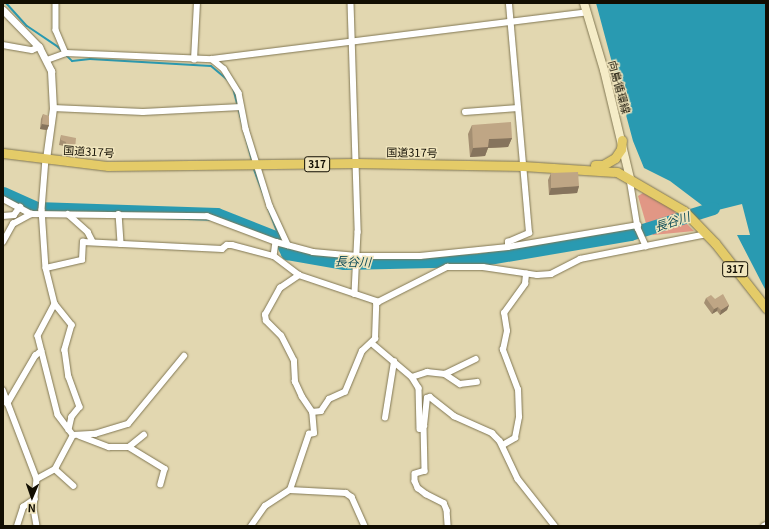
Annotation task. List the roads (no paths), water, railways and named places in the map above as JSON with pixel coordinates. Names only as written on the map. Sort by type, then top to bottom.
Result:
[{"type":"highway","points":[[523,166],[560,163],[603,165],[610,162],[618,154],[622,140]]},
{"type":"highway","name":"国道317号","points":[[3,153],[46,160],[108,166],[356,164],[595,168],[617,172],[630,178],[684,212],[705,232],[766,308]]},
{"type":"main road","name":"向島循環線","points":[[584,3],[622,140],[630,178]]},
{"type":"street","points":[[56,3],[56,30],[66,53]]},
{"type":"street","points":[[194,60],[197,3]]},
{"type":"street","points":[[351,3],[356,164],[357,257],[355,294]]},
{"type":"street","points":[[508,247],[508,242],[529,233],[509,3]]},
{"type":"street","points":[[3,10],[39,47],[47,60],[51,71],[53,108],[46,160],[42,214],[46,268],[55,304],[72,325],[65,350],[69,377],[80,407],[72,417],[69,430]]},
{"type":"street","points":[[47,60],[66,53],[194,60],[212,59],[510,23],[587,12]]},
{"type":"street","points":[[3,45],[32,50],[39,47]]},
{"type":"street","points":[[212,59],[224,69],[239,93],[241,107],[274,220],[288,245]]},
{"type":"street","points":[[53,108],[143,112],[241,107]]},
{"type":"street","points":[[465,112],[518,108]]},
{"type":"street","points":[[630,178],[638,226],[645,245]]},
{"type":"street","points":[[3,199],[31,214]]},
{"type":"street","points":[[3,216],[14,215],[20,207]]},
{"type":"street","points":[[3,242],[13,224],[31,214],[207,216],[276,242],[313,252],[357,257],[420,256],[508,247],[638,226]]},
{"type":"street","points":[[68,214],[88,232],[93,242]]},
{"type":"street","points":[[119,214],[120,244]]},
{"type":"street","points":[[312,412],[321,410],[329,399],[344,392],[362,351],[373,344],[375,339],[376,303],[447,267],[483,267],[526,274],[551,274],[580,259],[705,232]]},
{"type":"street","points":[[46,268],[82,260],[83,242],[222,249],[227,245],[232,245],[274,256],[299,275],[379,302]]},
{"type":"street","points":[[274,256],[276,242]]},
{"type":"street","points":[[503,445],[515,438],[519,417],[518,390],[503,350],[507,331],[504,313],[525,284],[526,274]]},
{"type":"street","points":[[290,490],[309,434],[314,433],[312,412],[302,397],[295,382],[294,361],[281,336],[266,321],[265,315],[280,288],[299,275]]},
{"type":"street","points":[[55,304],[38,336],[58,415],[69,430],[76,435],[109,447],[129,447],[165,469],[161,484]]},
{"type":"street","points":[[373,344],[412,377],[419,388],[420,430],[424,426]]},
{"type":"street","points":[[7,404],[35,356],[41,351]]},
{"type":"street","points":[[37,479],[55,469],[76,435],[110,430],[128,424],[184,356]]},
{"type":"street","points":[[445,374],[476,360]]},
{"type":"street","points":[[385,418],[394,362]]},
{"type":"street","points":[[412,377],[428,372],[445,374],[460,384],[477,382]]},
{"type":"street","points":[[3,390],[7,404],[37,479],[35,499],[37,526]]},
{"type":"street","points":[[448,526],[447,510],[444,503],[418,488],[415,481],[415,474],[425,472],[424,426],[427,398],[433,397],[454,416],[492,433],[503,445],[518,479],[555,526]]},
{"type":"street","points":[[129,447],[144,435]]},
{"type":"street","points":[[55,469],[74,486]]},
{"type":"street","points":[[251,526],[265,506],[290,490],[346,493],[352,497],[365,526]]},
{"type":"street","points":[[17,526],[23,507],[35,499]]},
{"type":"water","points":[[596,3],[766,3],[766,291],[737,235],[750,235],[742,204],[706,213],[703,206],[670,181],[644,168],[633,141]]},
{"type":"waterway","points":[[6,3],[27,26],[58,47],[72,61],[90,59],[211,66],[229,81]]},
{"type":"waterway","points":[[233,88],[252,161]]},
{"type":"waterway","points":[[253,167],[267,204]]},
{"type":"waterway","name":"長谷川","points":[[3,193],[36,208],[217,214],[280,239],[287,253],[344,263],[477,260],[630,234],[713,208]]},
{"type":"waterway","points":[[268,208],[280,239]]}]
